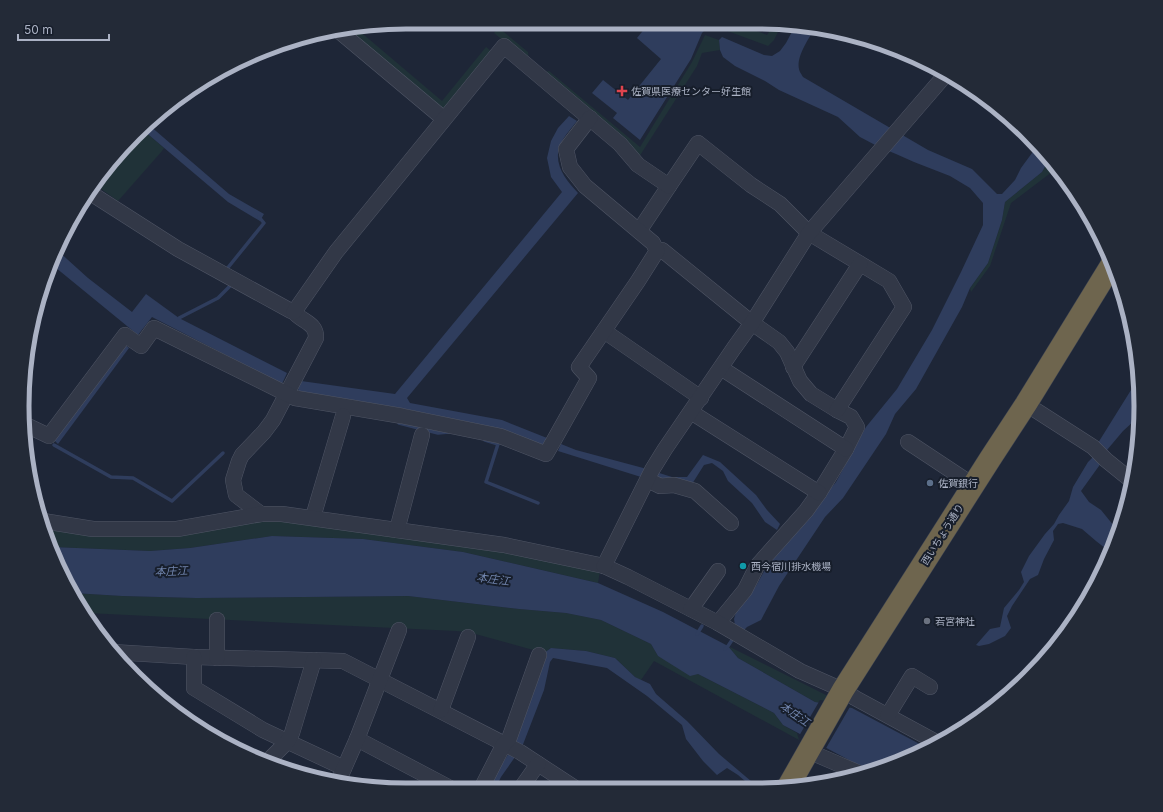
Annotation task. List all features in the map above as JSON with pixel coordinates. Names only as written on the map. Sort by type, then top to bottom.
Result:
[{"type":"highway","name":"西いちょう通り","points":[[791,781],[843,690],[1026,404],[1108,270]]},
{"type":"street","points":[[343,34],[444,119]]},
{"type":"street","points":[[294,312],[336,252],[504,46],[620,144],[638,165],[669,186]]},
{"type":"street","points":[[604,566],[665,448],[752,323],[809,233],[943,78]]},
{"type":"street","points":[[30,427],[50,436],[125,335],[141,346],[154,328],[295,398],[402,416],[500,436],[546,454],[589,378],[579,367],[638,281],[656,251],[653,242],[585,186],[570,167],[566,149],[590,118]]},
{"type":"street","points":[[639,231],[698,143],[751,184],[780,204],[809,233],[889,281],[904,307],[837,410]]},
{"type":"street","points":[[94,195],[178,249],[294,312],[317,332],[316,338],[273,420],[264,432],[242,455],[233,480],[236,495],[261,514]]},
{"type":"street","points":[[656,251],[662,250],[752,323],[780,342],[787,352],[800,381],[811,394],[851,417],[857,427],[846,449],[806,511],[757,566],[745,590],[722,625]]},
{"type":"street","points":[[793,367],[860,264]]},
{"type":"street","points":[[604,331],[701,398]]},
{"type":"street","points":[[721,368],[846,449]]},
{"type":"street","points":[[1026,404],[1093,447],[1127,477]]},
{"type":"street","points":[[691,412],[818,493]]},
{"type":"street","points":[[313,517],[343,416]]},
{"type":"street","points":[[397,530],[422,435]]},
{"type":"street","points":[[908,442],[974,484]]},
{"type":"street","points":[[650,476],[660,486],[674,485],[695,491],[731,523]]},
{"type":"street","points":[[47,521],[93,529],[177,529],[261,514],[282,514],[313,517],[348,524],[504,545],[604,566],[722,625],[800,671],[843,690],[932,740]]},
{"type":"street","points":[[691,610],[718,572]]},
{"type":"street","points":[[216,658],[217,620]]},
{"type":"street","points":[[340,777],[381,680],[399,630]]},
{"type":"street","points":[[441,710],[468,637]]},
{"type":"street","points":[[123,655],[343,661],[441,710],[511,748],[567,783]]},
{"type":"street","points":[[485,783],[511,748],[509,738],[539,655]]},
{"type":"street","points":[[194,657],[194,688],[263,730],[344,768]]},
{"type":"street","points":[[271,758],[288,742],[292,733],[314,660]]},
{"type":"street","points":[[888,715],[912,676],[930,687]]},
{"type":"street","points":[[357,739],[441,783]]},
{"type":"street","points":[[808,751],[853,770]]},
{"type":"street","points":[[525,783],[538,764]]},
{"type":"shaded area","points":[[500,29],[528,52],[529,62],[494,33]]},
{"type":"shaded area","points":[[722,29],[752,29],[767,35],[770,30],[779,30],[774,40],[768,46]]},
{"type":"shaded area","points":[[360,32],[442,101],[486,47],[492,52],[446,110],[441,110],[351,33]]},
{"type":"shaded area","points":[[705,35],[719,40],[720,50],[702,53],[697,66],[639,157],[542,73],[549,71],[640,147],[692,62]]},
{"type":"shaded area","points":[[146,133],[164,148],[118,201],[99,188],[123,157]]},
{"type":"shaded area","points":[[1046,164],[1052,172],[1011,203],[990,266],[971,292],[970,288],[988,263],[1002,220],[1005,202],[1042,172]]},
{"type":"shaded area","points":[[271,509],[602,558],[598,583],[463,552],[363,539],[272,536],[190,548],[150,551],[57,547],[46,518],[90,526],[179,527]]},
{"type":"shaded area","points":[[80,593],[196,598],[408,596],[566,613],[601,620],[651,644],[658,656],[698,674],[774,713],[783,725],[797,733],[799,740],[654,661],[641,680],[635,677],[615,658],[586,651],[551,648],[544,653],[468,632],[92,613]]},
{"type":"shaded area","points":[[728,646],[852,708],[815,702],[738,658]]},
{"type":"water","points":[[644,29],[706,29],[702,33],[691,59],[640,140],[613,118],[617,113],[592,93],[603,80],[628,100],[661,59],[637,38]]},
{"type":"water","points":[[792,31],[812,33],[799,59],[799,70],[803,77],[928,150],[972,169],[997,194],[1002,194],[1015,180],[1033,149],[1046,164],[1042,172],[1005,202],[1002,220],[988,263],[970,288],[962,307],[916,389],[895,414],[886,434],[843,498],[825,517],[779,586],[761,620],[744,630],[735,625],[734,619],[737,609],[756,586],[767,566],[836,482],[866,427],[897,389],[932,330],[983,225],[983,203],[970,188],[950,176],[879,147],[860,137],[838,117],[779,90],[735,66],[723,57],[720,50],[719,40],[722,37],[764,55],[772,56],[780,51]]},
{"type":"water","points":[[569,116],[577,121],[560,144],[558,161],[562,173],[578,193],[407,398],[410,403],[502,420],[547,438],[544,445],[500,430],[400,408],[301,394],[298,389],[301,381],[395,394],[562,192],[551,177],[547,158],[551,141],[558,128]]},
{"type":"water","points":[[152,128],[229,194],[264,214],[260,221],[228,202],[146,133]]},
{"type":"water","points":[[61,254],[88,278],[132,312],[146,294],[179,318],[287,373],[282,384],[152,317],[138,335],[56,268]]},
{"type":"water","points":[[124,344],[129,348],[58,444],[54,440]]},
{"type":"water","points":[[1133,386],[1133,422],[1107,450],[1099,466],[1081,491],[1089,502],[1101,510],[1114,526],[1106,549],[1082,529],[1063,523],[1058,524],[1053,531],[1054,540],[1038,575],[1030,579],[1007,616],[1011,628],[1005,636],[989,644],[979,646],[976,645],[990,629],[1000,627],[1004,608],[1024,582],[1021,572],[1029,556],[1054,524],[1069,501],[1073,487],[1088,462],[1093,457],[1098,443]]},
{"type":"water","points":[[561,444],[576,450],[647,469],[641,477],[558,451]]},
{"type":"water","points":[[703,455],[720,462],[756,495],[780,524],[777,530],[765,522],[752,503],[728,481],[723,471],[712,463],[704,465],[692,484],[662,482],[654,475],[656,472],[672,477],[687,477]]},
{"type":"water","name":"本庄江","points":[[272,536],[363,539],[463,552],[598,583],[663,612],[728,646],[738,658],[815,702],[852,708],[922,745],[863,768],[783,725],[774,713],[698,674],[690,676],[658,656],[651,644],[601,620],[566,613],[408,596],[196,598],[80,593],[68,573],[57,547],[150,551],[190,548]]},
{"type":"water","points":[[551,648],[586,651],[615,658],[635,677],[650,684],[656,694],[687,721],[719,754],[753,783],[747,783],[727,768],[717,775],[703,761],[686,739],[682,725],[647,696],[607,668],[553,658],[550,662],[544,690],[522,747],[498,783],[491,783],[509,753],[544,653]]},
{"type":"pier","points":[[820,700],[851,705],[825,750],[799,736]]},
{"type":"waterway","points":[[226,270],[264,223],[259,217]]},
{"type":"waterway","points":[[179,318],[218,298],[231,285]]},
{"type":"waterway","points":[[399,423],[438,433],[449,432]]},
{"type":"waterway","points":[[485,440],[498,444],[486,482],[538,503]]},
{"type":"waterway","points":[[54,445],[111,477],[133,478],[172,501],[223,453]]},
{"type":"waterway","points":[[697,634],[702,626]]},
{"type":"waterway","points":[[725,649],[734,637]]},
{"type":"place","name":"佐賀県医療センター好生館","points":[[622,91]]},
{"type":"place","name":"佐賀銀行","points":[[930,483]]},
{"type":"place","name":"西今宿川排水機場","points":[[743,566]]},
{"type":"place","name":"若宮神社","points":[[927,621]]}]
